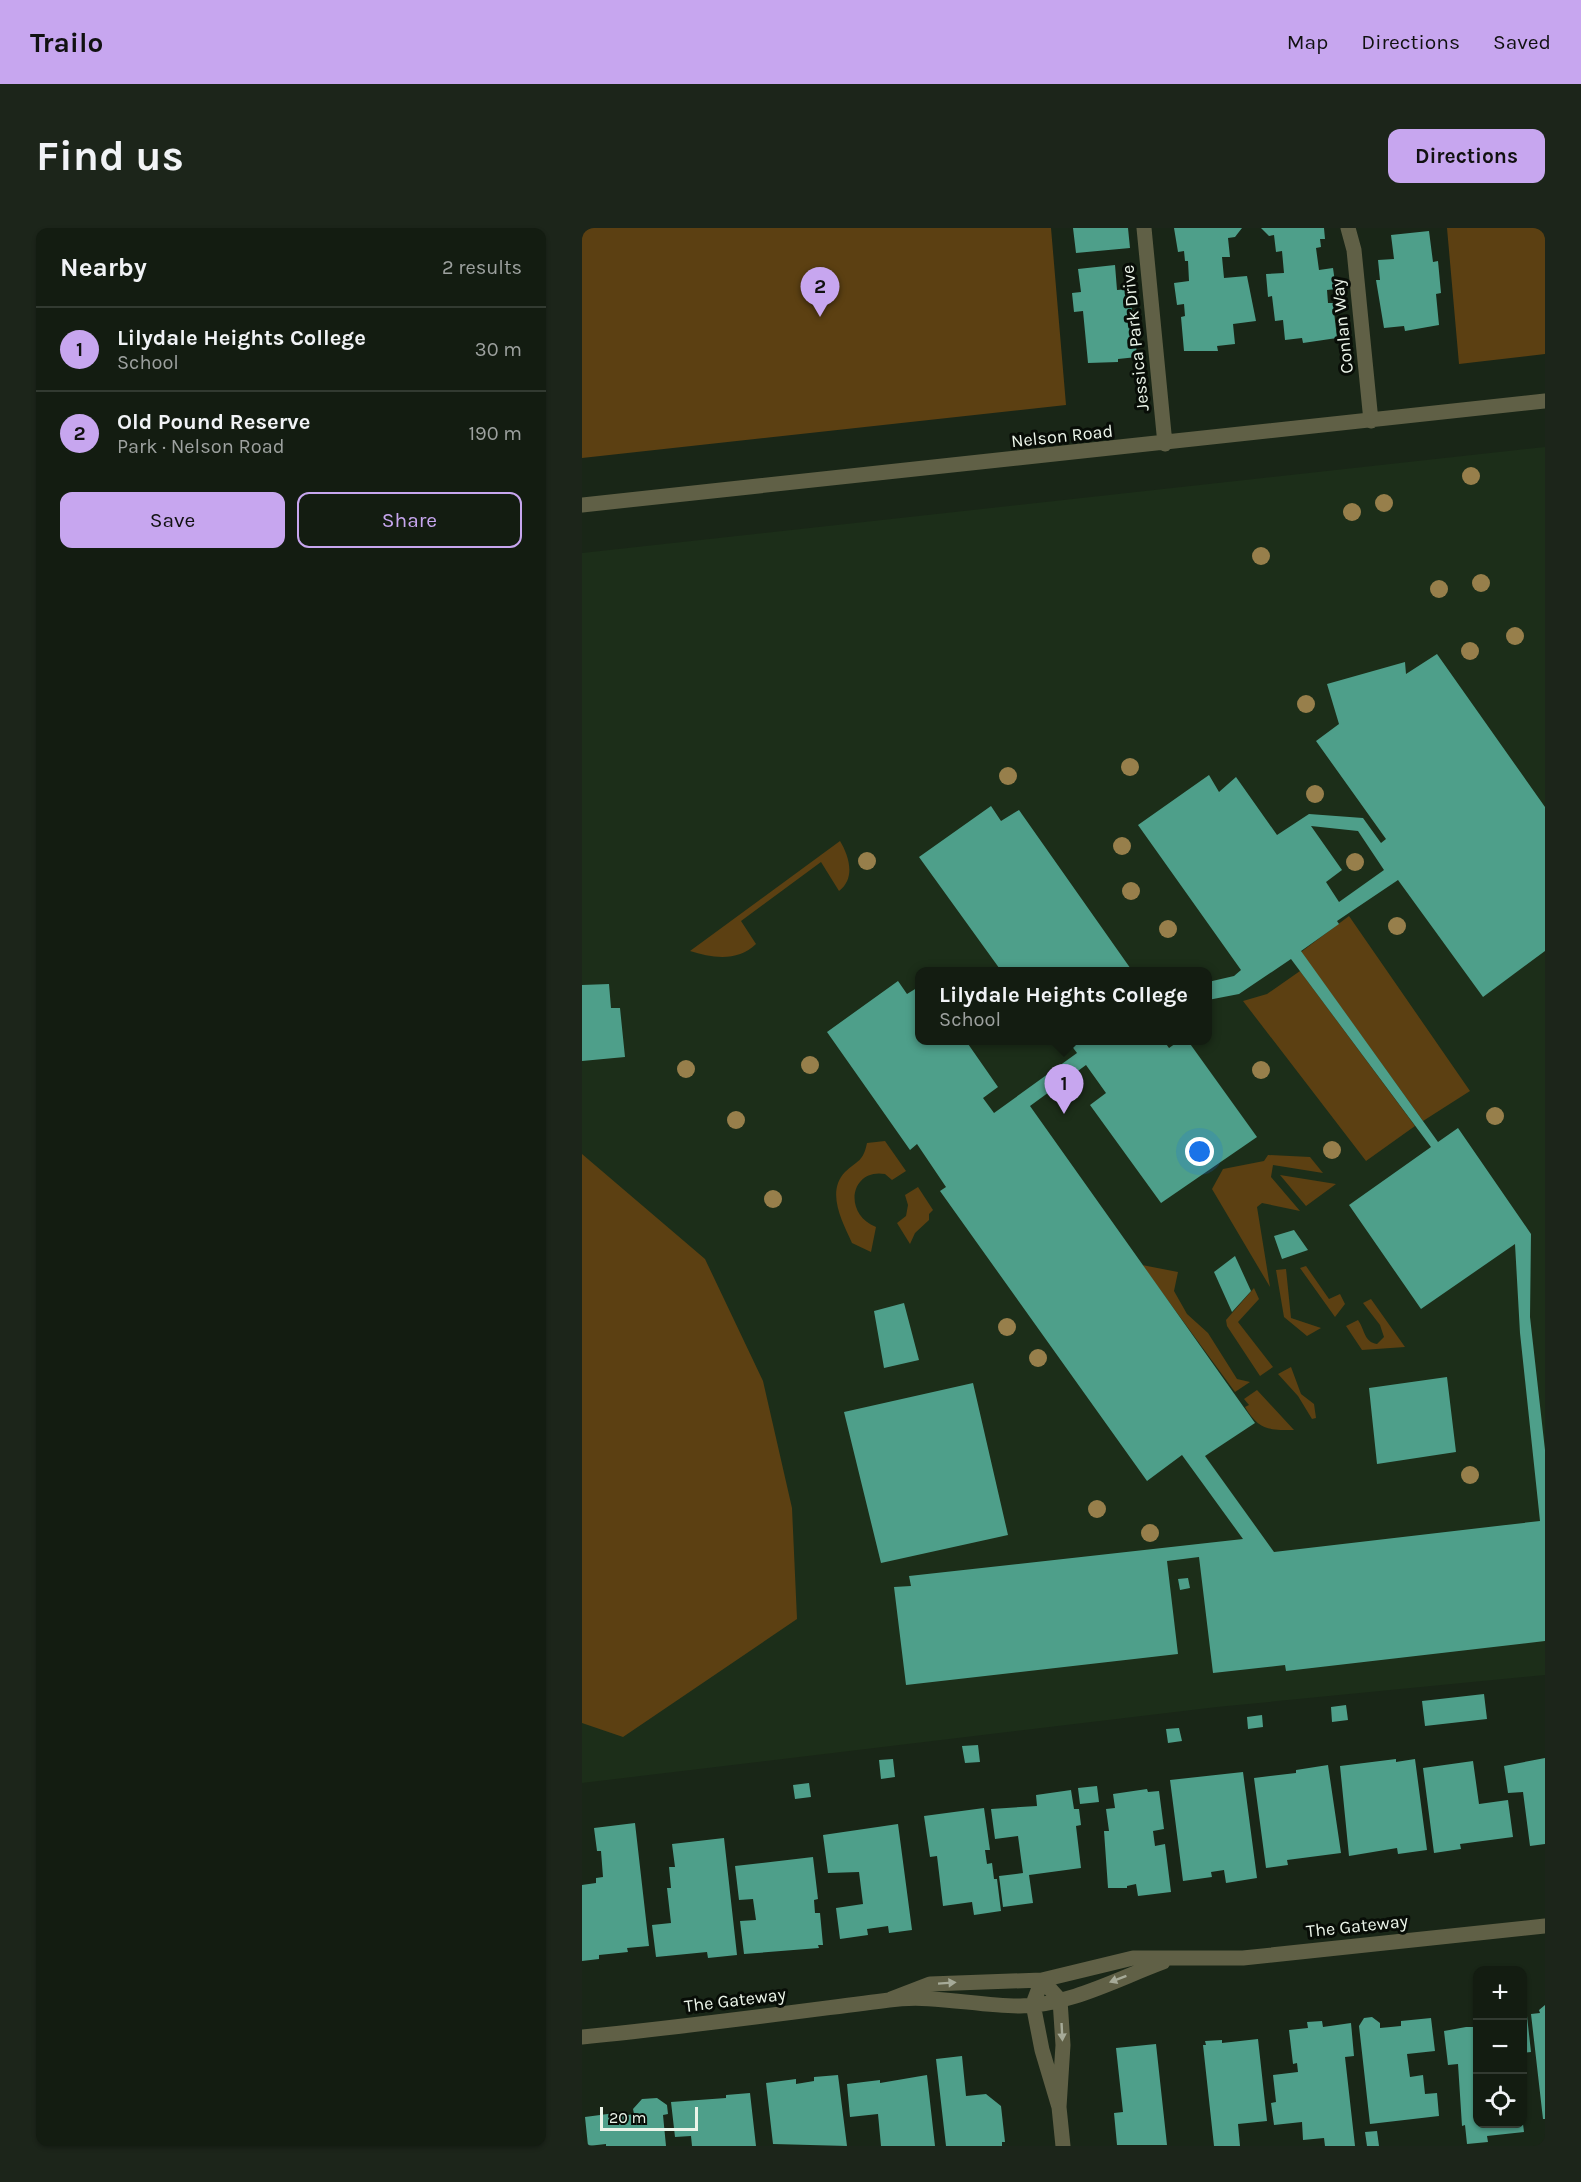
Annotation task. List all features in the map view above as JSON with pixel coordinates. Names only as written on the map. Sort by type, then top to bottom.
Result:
[{"type":"street","name":"Jessica Park Drive","points":[[1144,228],[1165,444]]},
{"type":"street","name":"Conlan Way","points":[[1348,228],[1354,250],[1371,421]]},
{"type":"street","name":"Nelson Road","points":[[582,505],[1545,402]]},
{"type":"street","name":"The Gateway","points":[[891,1999],[930,1984],[1042,1980],[1108,1962],[1133,1958],[1243,1958],[1545,1926]]},
{"type":"street","name":"The Gateway","points":[[582,2037],[842,2008],[891,1999],[954,1999],[1018,2006],[1034,2004],[1060,2000],[1173,1958]]},
{"type":"street","points":[[1059,2107],[1063,2045],[1060,2000],[1042,1980],[1034,2004],[1042,2050],[1059,2107],[1064,2146]]},
{"type":"shaded area","points":[[582,228],[1051,228],[1066,405],[582,458]]},
{"type":"shaded area","points":[[1447,228],[1545,228],[1545,354],[1459,364]]},
{"type":"shaded area","points":[[1545,447],[1545,1675],[1217,1707],[582,1783],[582,553]]},
{"type":"shaded area","points":[[840,841],[848,860],[849,873],[848,880],[839,891],[821,862],[741,921],[756,944],[749,950],[724,957],[690,951]]},
{"type":"shaded area","points":[[1349,916],[1470,1091],[1423,1121],[1301,952]]},
{"type":"shaded area","points":[[1300,971],[1415,1126],[1366,1161],[1243,1001],[1267,994]]},
{"type":"shaded area","points":[[885,1141],[906,1171],[892,1180],[885,1174],[873,1174],[858,1184],[855,1202],[858,1212],[876,1227],[871,1252],[852,1243],[838,1207],[837,1188],[845,1172],[862,1157],[867,1143]]},
{"type":"shaded area","points":[[582,1154],[705,1259],[763,1381],[792,1508],[797,1619],[623,1737],[582,1723]]},
{"type":"shaded area","points":[[1268,1155],[1310,1157],[1323,1173],[1273,1165],[1271,1177],[1300,1211],[1262,1203],[1257,1207],[1270,1287],[1212,1189],[1223,1169],[1264,1161]]},
{"type":"shaded area","points":[[1280,1175],[1336,1184],[1306,1206]]},
{"type":"shaded area","points":[[918,1187],[933,1210],[929,1214],[929,1220],[915,1233],[910,1244],[897,1223],[906,1216],[908,1205],[905,1195]]},
{"type":"shaded area","points":[[1142,1265],[1178,1272],[1174,1291],[1187,1314],[1208,1333],[1237,1379],[1250,1382],[1235,1392]]},
{"type":"shaded area","points":[[1306,1266],[1329,1299],[1340,1294],[1345,1304],[1335,1317],[1300,1268]]},
{"type":"shaded area","points":[[1286,1269],[1291,1318],[1321,1328],[1307,1336],[1284,1317],[1276,1270]]},
{"type":"shaded area","points":[[1254,1288],[1259,1299],[1238,1322],[1273,1367],[1260,1376],[1227,1326],[1226,1320]]},
{"type":"shaded area","points":[[1371,1299],[1405,1347],[1362,1350],[1346,1326],[1358,1320],[1365,1335],[1373,1343],[1377,1344],[1384,1337],[1380,1325],[1363,1303]]},
{"type":"shaded area","points":[[1291,1367],[1301,1394],[1314,1404],[1316,1418],[1312,1419],[1298,1396],[1278,1374]]},
{"type":"shaded area","points":[[1257,1390],[1294,1430],[1265,1427],[1250,1415],[1245,1407],[1249,1405],[1244,1399]]},
{"type":"building","points":[[1073,228],[1128,228],[1130,248],[1076,253]]},
{"type":"building","points":[[1174,228],[1242,228],[1235,237],[1228,238],[1230,257],[1222,257],[1224,278],[1247,276],[1256,321],[1233,324],[1235,344],[1217,346],[1218,351],[1184,351],[1181,317],[1185,316],[1184,304],[1177,305],[1174,283],[1189,281],[1188,261],[1185,261],[1184,251],[1178,252]]},
{"type":"building","points":[[1261,228],[1324,228],[1325,239],[1320,239],[1321,247],[1316,248],[1319,270],[1333,268],[1336,289],[1327,290],[1328,303],[1333,303],[1337,338],[1303,343],[1302,338],[1285,340],[1283,320],[1275,321],[1272,296],[1268,297],[1266,274],[1284,273],[1282,251],[1276,252],[1274,235],[1269,236]]},
{"type":"building","points":[[1429,231],[1433,262],[1438,261],[1441,293],[1436,294],[1439,325],[1405,331],[1404,326],[1384,328],[1376,280],[1380,280],[1378,260],[1394,259],[1391,235]]},
{"type":"building","points":[[1115,265],[1117,290],[1130,289],[1132,311],[1137,310],[1139,331],[1135,332],[1137,357],[1118,359],[1118,362],[1088,363],[1083,311],[1074,312],[1072,293],[1081,292],[1078,269]]},
{"type":"building","points":[[1437,654],[1545,807],[1545,951],[1483,997],[1398,880],[1337,921],[1339,924],[1301,951],[1438,1142],[1458,1128],[1531,1234],[1530,1317],[1545,1450],[1545,1641],[1286,1671],[1285,1665],[1213,1673],[1199,1557],[1167,1561],[1178,1654],[906,1685],[894,1587],[911,1586],[909,1576],[1243,1539],[1182,1455],[1147,1481],[940,1191],[946,1187],[917,1144],[910,1150],[827,1032],[898,981],[907,994],[915,989],[915,1045],[969,1045],[998,1087],[983,1098],[994,1113],[1077,1053],[1071,1045],[1167,1045],[1169,1048],[1173,1045],[1191,1045],[1257,1137],[1161,1203],[1090,1105],[1106,1093],[1086,1065],[1030,1106],[1255,1423],[1205,1456],[1274,1552],[1540,1521],[1520,1333],[1515,1244],[1421,1309],[1349,1205],[1431,1147],[1291,959],[1239,994],[1212,999],[1212,981],[1234,976],[1241,970],[1138,825],[1209,775],[1219,792],[1236,777],[1277,835],[1309,814],[1363,818],[1381,843],[1386,839],[1316,741],[1339,724],[1327,684],[1405,662],[1406,674]],"holes":[[[1311,826],[1358,831],[1384,870],[1339,902],[1326,882],[1342,870]]]},
{"type":"building","points":[[991,806],[1001,821],[1019,810],[1129,967],[998,967],[919,857]]},
{"type":"building","points":[[609,984],[611,1008],[620,1008],[625,1057],[582,1061],[582,985]]},
{"type":"building","points":[[1294,1230],[1308,1250],[1282,1259],[1274,1236]]},
{"type":"building","points":[[1235,1256],[1251,1291],[1232,1312],[1214,1272]]},
{"type":"building","points":[[904,1303],[919,1360],[884,1368],[874,1311]]},
{"type":"building","points":[[1447,1377],[1456,1452],[1377,1464],[1369,1388]]},
{"type":"building","points":[[973,1383],[1008,1535],[881,1563],[844,1412]]},
{"type":"building","points":[[1188,1578],[1190,1588],[1180,1590],[1178,1579]]},
{"type":"building","points":[[1484,1694],[1487,1719],[1425,1726],[1422,1701]]},
{"type":"building","points":[[1346,1705],[1348,1720],[1332,1722],[1331,1707]]},
{"type":"building","points":[[1262,1715],[1263,1727],[1248,1729],[1247,1717]]},
{"type":"building","points":[[1179,1728],[1182,1741],[1168,1743],[1166,1729]]},
{"type":"building","points":[[978,1745],[980,1762],[965,1763],[962,1746]]},
{"type":"building","points":[[1545,1758],[1545,1844],[1530,1846],[1523,1792],[1508,1793],[1504,1766]]},
{"type":"building","points":[[893,1759],[895,1777],[881,1779],[879,1760]]},
{"type":"building","points":[[1396,1759],[1396,1762],[1415,1759],[1427,1850],[1398,1854],[1397,1848],[1349,1856],[1340,1766]]},
{"type":"building","points":[[1473,1761],[1479,1804],[1508,1800],[1513,1837],[1460,1844],[1461,1849],[1434,1853],[1423,1768]]},
{"type":"building","points":[[1328,1765],[1341,1853],[1287,1860],[1288,1865],[1266,1868],[1254,1778],[1296,1773],[1296,1770]]},
{"type":"building","points":[[1243,1772],[1257,1878],[1226,1883],[1224,1870],[1211,1872],[1212,1877],[1183,1881],[1170,1780]]},
{"type":"building","points":[[809,1783],[811,1797],[795,1799],[793,1785]]},
{"type":"building","points":[[1097,1786],[1099,1802],[1080,1804],[1078,1788]]},
{"type":"building","points":[[1147,1789],[1148,1792],[1159,1791],[1164,1829],[1153,1831],[1155,1846],[1165,1844],[1171,1892],[1138,1896],[1136,1884],[1127,1886],[1127,1888],[1108,1888],[1104,1831],[1109,1831],[1106,1809],[1115,1808],[1113,1794]]},
{"type":"building","points":[[1071,1790],[1074,1809],[1079,1809],[1081,1825],[1076,1826],[1081,1868],[1029,1875],[1033,1903],[1003,1907],[999,1876],[1023,1873],[1018,1836],[995,1839],[991,1809],[1037,1806],[1036,1795]]},
{"type":"building","points":[[984,1808],[990,1850],[985,1850],[987,1864],[992,1863],[994,1879],[997,1879],[1001,1911],[974,1915],[972,1902],[943,1906],[937,1856],[930,1857],[924,1816]]},
{"type":"building","points":[[635,1823],[649,1946],[627,1948],[628,1952],[599,1955],[599,1959],[582,1961],[582,1885],[596,1883],[596,1878],[603,1877],[601,1851],[597,1851],[594,1828]]},
{"type":"building","points":[[898,1824],[912,1930],[889,1933],[888,1926],[867,1929],[868,1935],[840,1939],[836,1908],[863,1904],[859,1872],[828,1873],[823,1835]]},
{"type":"building","points":[[724,1838],[737,1955],[708,1958],[707,1952],[656,1957],[652,1925],[671,1923],[667,1888],[671,1888],[669,1867],[675,1867],[672,1844]]},
{"type":"building","points":[[813,1857],[818,1899],[814,1900],[815,1913],[820,1913],[823,1945],[818,1945],[819,1948],[744,1954],[740,1921],[756,1920],[753,1899],[739,1900],[735,1866]]},
{"type":"building","points":[[1545,2005],[1545,2119],[1543,2119],[1531,2014],[1540,2013],[1539,2010]]},
{"type":"building","points":[[1527,2016],[1531,2052],[1527,2052]]},
{"type":"building","points":[[1372,2017],[1380,2023],[1380,2028],[1401,2026],[1401,2021],[1431,2018],[1435,2051],[1407,2054],[1410,2077],[1423,2075],[1425,2094],[1437,2093],[1439,2116],[1370,2124],[1359,2026],[1364,2018]]},
{"type":"building","points":[[1322,2021],[1323,2027],[1351,2023],[1354,2056],[1345,2057],[1355,2146],[1325,2146],[1324,2138],[1303,2140],[1302,2122],[1274,2125],[1271,2103],[1276,2102],[1273,2075],[1298,2072],[1297,2063],[1293,2064],[1289,2030],[1308,2028],[1307,2022]]},
{"type":"building","points":[[1473,2027],[1473,2128],[1524,2128],[1524,2132],[1487,2136],[1488,2142],[1467,2144],[1465,2125],[1462,2126],[1458,2064],[1448,2065],[1444,2031]]},
{"type":"building","points":[[1258,2039],[1267,2121],[1238,2124],[1240,2146],[1214,2146],[1203,2045],[1206,2045],[1205,2041],[1222,2040],[1222,2043]]},
{"type":"building","points":[[1156,2044],[1167,2145],[1117,2145],[1114,2113],[1123,2112],[1116,2048]]},
{"type":"building","points":[[962,2056],[966,2096],[986,2094],[1001,2106],[1005,2142],[1002,2142],[1002,2146],[946,2146],[936,2059]]},
{"type":"building","points":[[838,2075],[847,2146],[773,2144],[766,2083],[796,2079],[796,2084],[814,2081],[814,2077]]},
{"type":"building","points":[[927,2075],[935,2146],[881,2146],[878,2114],[850,2117],[847,2084],[880,2080],[880,2083]]},
{"type":"building","points":[[750,2093],[756,2146],[692,2146],[691,2136],[675,2137],[671,2102],[726,2098],[726,2095]]},
{"type":"building","points":[[657,2098],[667,2105],[668,2114],[663,2115],[666,2146],[606,2146],[606,2144],[588,2146],[585,2117],[615,2113],[616,2117],[634,2114],[633,2109],[642,2099]]},
{"type":"building","points":[[1377,2131],[1379,2146],[1367,2146],[1365,2132]]},
{"type":"place","name":"Old Pound Reserve","points":[[820,317]]},
{"type":"place","name":"Lilydale Heights College","points":[[1064,1114]]}]
